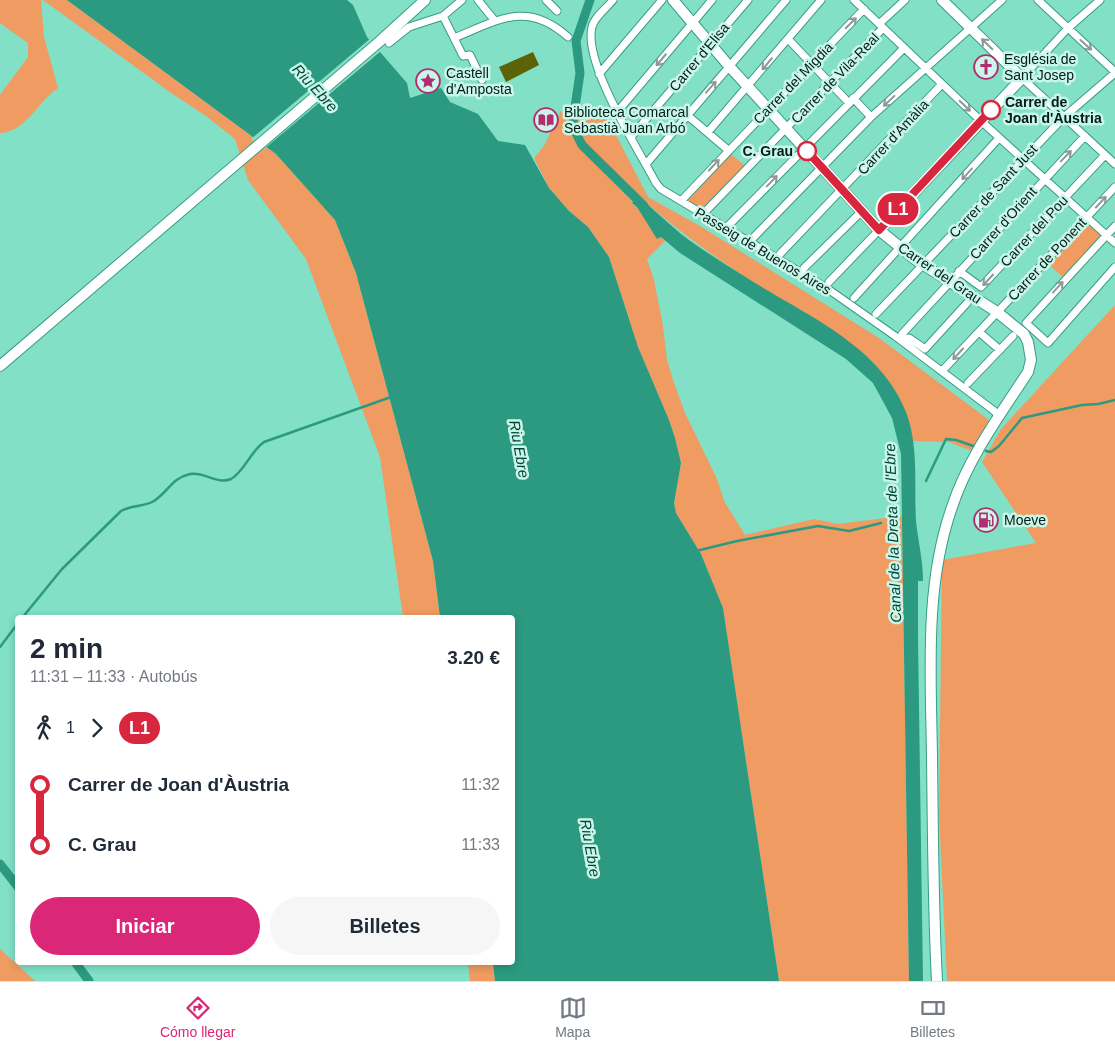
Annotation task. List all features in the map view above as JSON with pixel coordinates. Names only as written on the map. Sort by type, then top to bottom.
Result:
[{"type":"street","points":[[384,43],[425,0]]},
{"type":"street","points":[[0,366],[207,190],[238,160],[384,43],[409,27],[442,16],[462,0]]},
{"type":"street","points":[[478,0],[495,21]]},
{"type":"street","points":[[546,0],[557,11]]},
{"type":"street","name":"Passeig de Buenos Aires","points":[[613,0],[594,22],[591,37],[595,66],[631,137],[661,189],[825,287],[901,337],[1000,416]]},
{"type":"street","points":[[599,74],[662,0]]},
{"type":"street","name":"Carrer del Grau","points":[[673,0],[729,66],[879,230],[924,265],[997,312],[1019,329],[1028,342],[1032,360],[1028,372],[1000,416]]},
{"type":"street","points":[[618,111],[712,0]]},
{"type":"street","name":"Carrer d'Elisa","points":[[631,137],[748,0]]},
{"type":"street","points":[[646,164],[786,0]]},
{"type":"street","points":[[708,132],[821,0]]},
{"type":"street","points":[[854,0],[999,138],[1115,243]]},
{"type":"street","name":"Carrer de Vila-Real","points":[[702,214],[830,83],[906,0]]},
{"type":"street","points":[[942,0],[1022,78],[1114,162]]},
{"type":"street","points":[[753,238],[872,117],[1002,0]]},
{"type":"street","points":[[1038,0],[1115,72]]},
{"type":"street","points":[[829,282],[1068,28],[1100,0]]},
{"type":"street","name":"Carrer del Migdia","points":[[681,201],[811,63],[864,10]]},
{"type":"street","points":[[454,38],[515,14],[546,19],[568,37]]},
{"type":"street","points":[[442,16],[463,56],[470,55],[482,80]]},
{"type":"street","points":[[788,39],[830,83],[872,117]]},
{"type":"street","points":[[726,228],[904,48]]},
{"type":"street","name":"Carrer de Sant Just","points":[[876,314],[1064,117],[1115,72]]},
{"type":"street","name":"Carrer d'Amàlia","points":[[780,254],[942,84]]},
{"type":"street","points":[[687,115],[728,150]]},
{"type":"street","name":"Carrer d'Orient","points":[[901,337],[959,271],[1085,136]]},
{"type":"street","points":[[854,298],[999,138]]},
{"type":"street","name":"Carrer del Pou","points":[[959,271],[981,288],[1105,155]]},
{"type":"street","name":"Carrer de Ponent","points":[[942,371],[1115,187]]},
{"type":"street","points":[[804,268],[862,210]]},
{"type":"street","points":[[1115,226],[1026,323],[1048,342],[1115,267]]},
{"type":"street","points":[[901,337],[909,338],[925,349],[967,302]]},
{"type":"street","points":[[979,332],[1000,350]]},
{"type":"street","points":[[968,383],[1013,336]]},
{"type":"street","points":[[937,981],[931,662],[933,595],[938,555],[957,491],[975,456],[1000,416]]},
{"type":"shaded area","points":[[0,0],[41,0],[44,37],[58,88],[25,122],[9,131],[0,133],[0,95],[28,57],[28,43],[0,23]]},
{"type":"shaded area","points":[[43,0],[67,0],[276,154],[335,220],[356,273],[433,561],[440,615],[403,615],[380,457],[306,259],[248,180],[235,139],[206,116]]},
{"type":"shaded area","points":[[561,111],[586,121],[604,112],[648,197],[700,226],[879,338],[989,420],[972,451],[949,442],[913,441],[905,411],[890,385],[871,362],[848,342],[717,258],[639,197],[632,204],[637,207],[658,239],[661,236],[665,241],[647,259],[654,280],[663,326],[667,360],[685,413],[717,479],[724,501],[745,535],[814,519],[838,524],[902,516],[909,981],[779,981],[723,609],[701,554],[676,513],[674,503],[681,463],[675,438],[638,347],[609,257],[588,227],[569,211],[549,188],[534,158],[544,146]]},
{"type":"shaded area","points":[[730,153],[745,166],[702,210],[687,200]]},
{"type":"shaded area","points":[[1087,221],[1103,235],[1064,278],[1047,263]]},
{"type":"shaded area","points":[[1115,305],[1115,981],[947,981],[939,817],[942,560],[1036,543],[982,462],[1001,429]]},
{"type":"shaded area","points":[[0,949],[15,963],[15,965],[18,965],[35,981],[0,981]]},
{"type":"shaded area","points":[[468,965],[493,965],[495,981],[470,981]]},
{"type":"water","name":"Riu Ebre","points":[[67,0],[347,0],[353,5],[367,37],[407,83],[410,98],[441,88],[450,102],[478,114],[498,141],[525,145],[549,188],[569,211],[588,227],[609,257],[638,347],[675,438],[681,463],[674,503],[676,513],[701,554],[723,608],[779,981],[495,981],[493,965],[515,965],[515,615],[440,615],[433,561],[356,273],[335,220],[276,154]]},
{"type":"water","points":[[638,196],[696,245],[837,332],[878,367],[894,388],[906,412],[913,438],[916,521],[923,573],[923,581],[918,581],[918,638],[923,981],[909,981],[901,454],[892,418],[873,383],[846,359],[680,253],[661,237],[657,239],[637,207],[632,203]]},
{"type":"pier","points":[[371,38],[381,51],[264,149],[251,139]]},
{"type":"building","points":[[533,52],[539,65],[506,82],[499,67]]},
{"type":"waterway","name":"Canal de la Dreta de l'Ebre","points":[[590,0],[576,41],[580,73],[573,121],[576,133],[582,145],[644,206]]},
{"type":"waterway","points":[[24,615],[62,569],[121,511],[154,501],[174,482],[190,474],[200,474],[221,480],[231,479],[240,472],[264,442],[391,397]]},
{"type":"waterway","points":[[986,451],[991,452],[999,446],[1022,418],[1115,400]]},
{"type":"waterway","points":[[926,481],[946,439],[956,440],[976,447]]},
{"type":"waterway","points":[[696,551],[737,541],[818,526],[849,531],[881,523]]},
{"type":"waterway","points":[[0,647],[15,627]]},
{"type":"waterway","points":[[0,864],[15,883]]},
{"type":"waterway","points":[[77,965],[89,981]]},
{"type":"bus line","name":"L1","points":[[807,151],[879,230],[991,110]]},
{"type":"place","name":"Església de Sant Josep","points":[[986,67]]},
{"type":"place","name":"Castell d'Amposta","points":[[428,81]]},
{"type":"place","name":"Carrer de Joan d'Àustria","points":[[991,110]]},
{"type":"place","name":"Biblioteca Comarcal Sebastià Juan Arbó","points":[[546,120]]},
{"type":"place","name":"C. Grau","points":[[807,151]]},
{"type":"place","name":"Moeve","points":[[986,520]]}]
